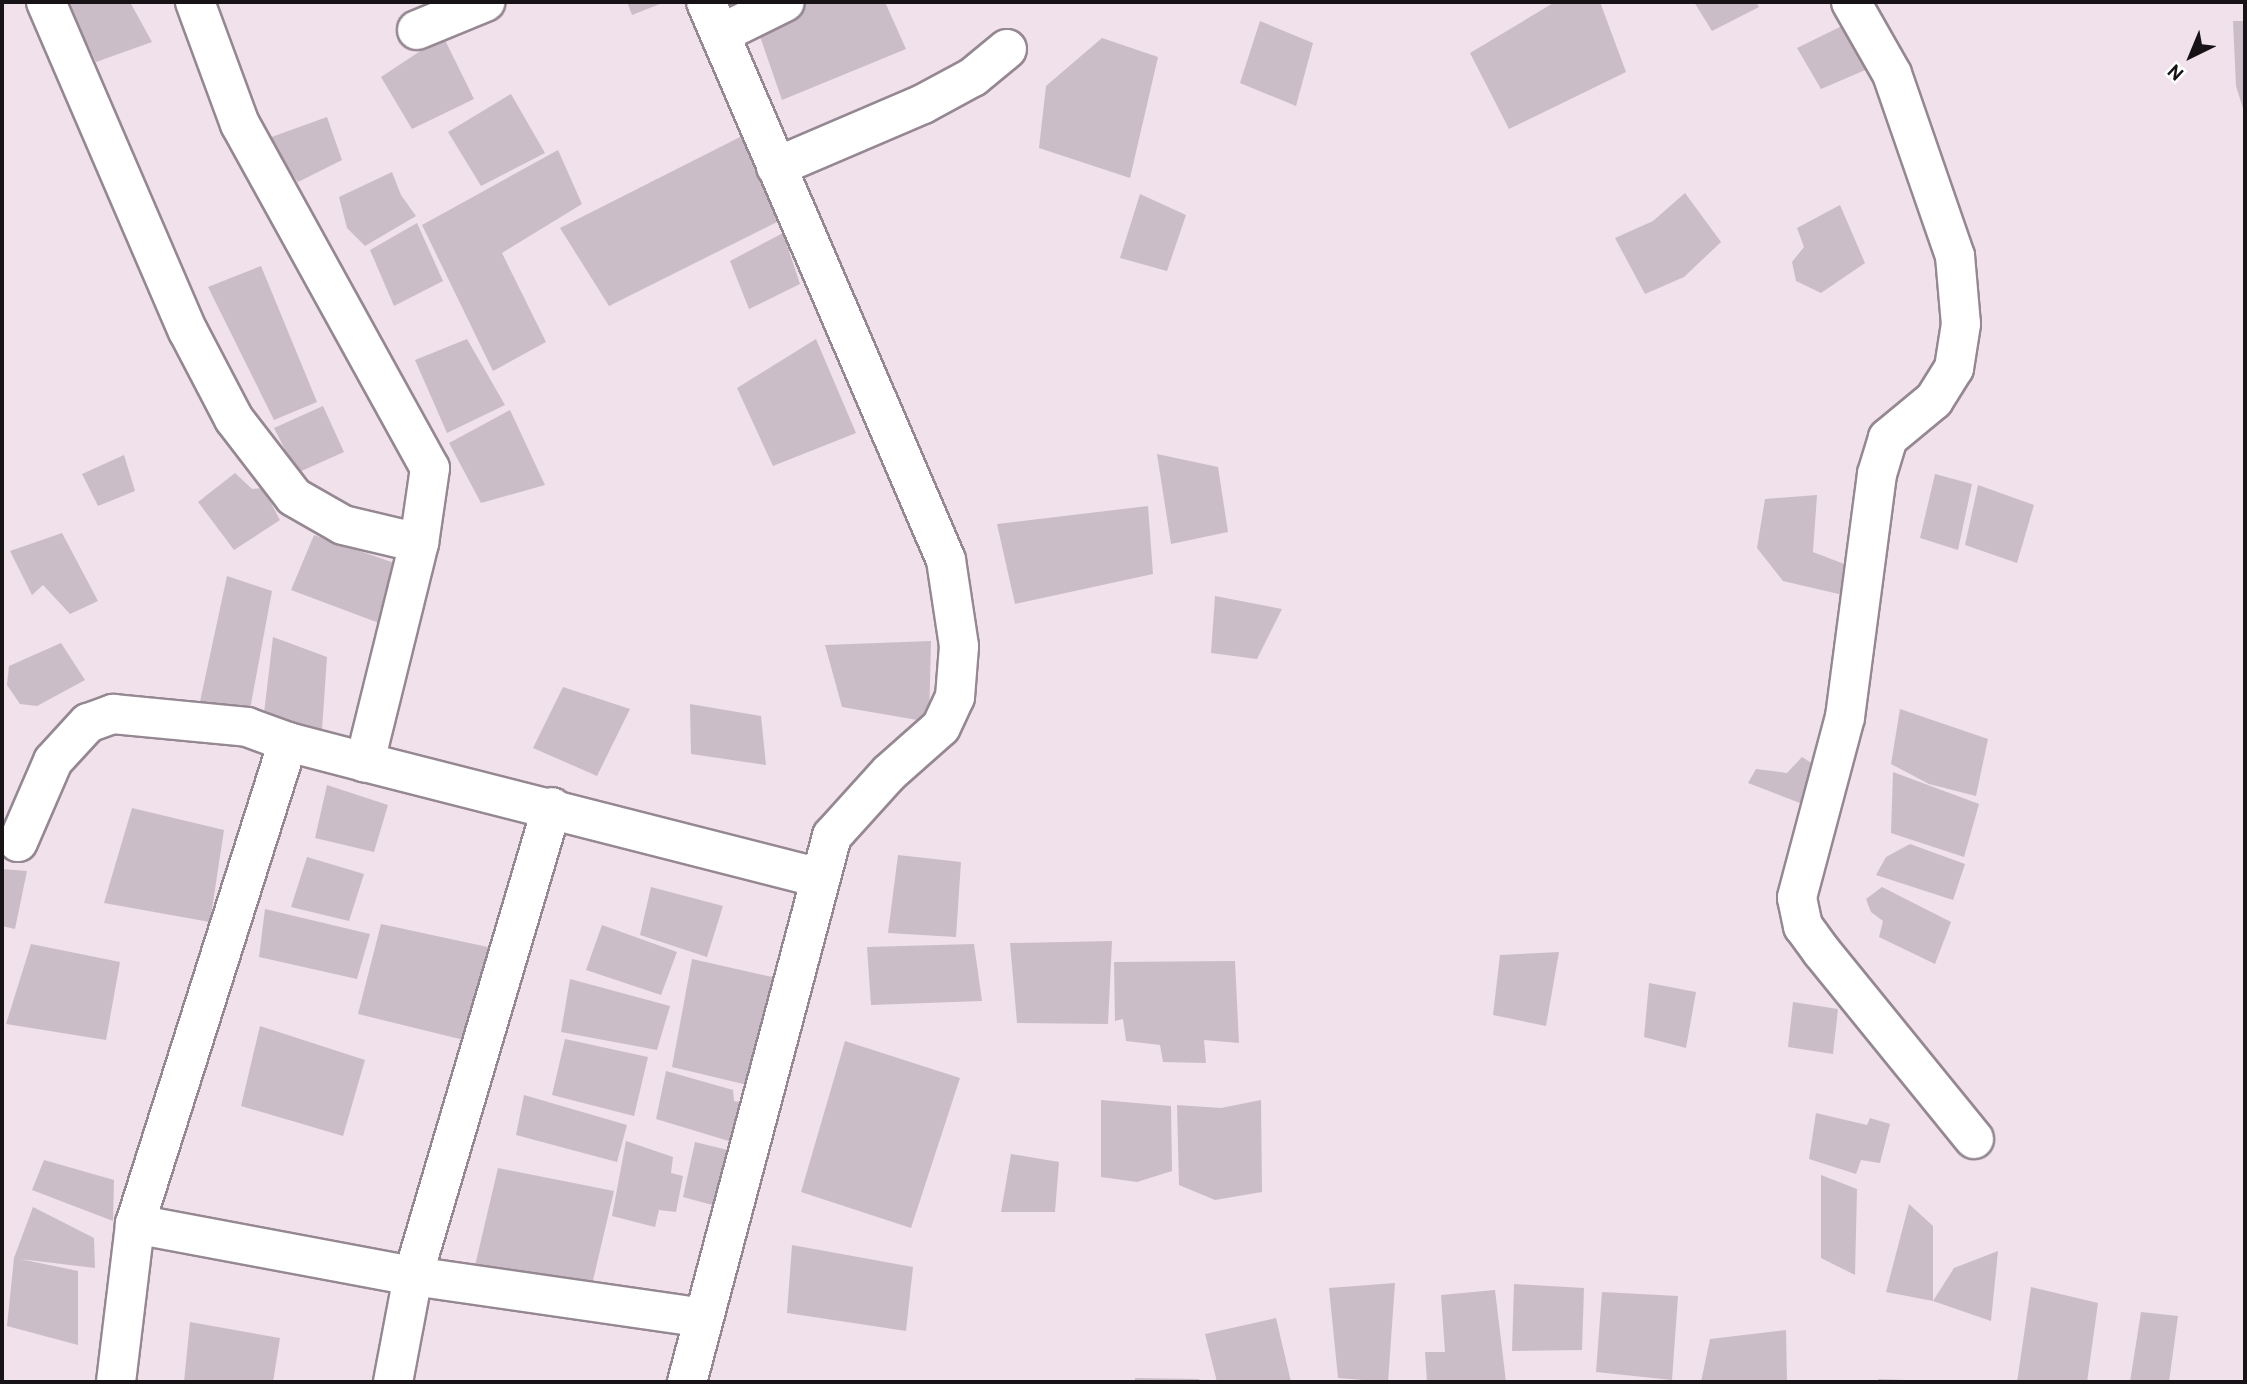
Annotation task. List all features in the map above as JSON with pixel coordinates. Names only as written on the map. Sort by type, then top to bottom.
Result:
[{"type":"street","points":[[46,2],[188,331],[234,419],[294,497],[343,525],[419,543]]},
{"type":"street","points":[[195,2],[240,124],[430,468],[419,543],[365,762]]},
{"type":"street","points":[[416,30],[485,2]]},
{"type":"street","points":[[687,1382],[832,835],[889,773],[941,727],[955,697],[960,646],[946,560],[713,18],[785,2]]},
{"type":"street","points":[[1851,2],[1892,74],[1955,256],[1961,324],[1954,368],[1934,400],[1888,438],[1877,474],[1844,717],[1797,898],[1803,926],[1822,952],[1974,1139]]},
{"type":"street","points":[[776,167],[923,104],[973,77],[1007,49]]},
{"type":"street","points":[[18,842],[53,761],[88,723],[113,714],[247,726],[288,742],[552,807],[820,878]]},
{"type":"street","points":[[117,1382],[135,1224],[288,742]]},
{"type":"street","points":[[393,1382],[413,1276],[552,807]]},
{"type":"street","points":[[135,1224],[413,1276],[703,1318]]},
{"type":"building","points":[[67,2],[130,2],[152,42],[96,62]]},
{"type":"building","points":[[627,2],[665,2],[632,15]]},
{"type":"building","points":[[748,2],[885,2],[906,49],[782,100]]},
{"type":"building","points":[[1555,2],[1600,2],[1626,72],[1509,129],[1470,53]]},
{"type":"building","points":[[1694,2],[1756,2],[1759,7],[1712,31]]},
{"type":"building","points":[[1260,21],[1313,43],[1296,106],[1240,83]]},
{"type":"building","points":[[2233,21],[2245,21],[2245,115],[2236,86]]},
{"type":"building","points":[[1846,24],[1870,68],[1821,89],[1797,48]]},
{"type":"building","points":[[443,36],[474,99],[412,129],[381,77]]},
{"type":"building","points":[[1102,38],[1158,57],[1130,178],[1039,148],[1046,86]]},
{"type":"building","points":[[511,94],[545,153],[481,186],[448,132]]},
{"type":"building","points":[[327,117],[342,160],[298,182],[266,139]]},
{"type":"building","points":[[746,134],[777,222],[609,306],[560,228]]},
{"type":"building","points":[[558,150],[582,204],[502,253],[546,342],[493,371],[422,225]]},
{"type":"building","points":[[392,172],[401,195],[416,216],[365,246],[347,228],[339,197]]},
{"type":"building","points":[[1685,193],[1721,242],[1684,277],[1645,294],[1615,238],[1653,221]]},
{"type":"building","points":[[1140,194],[1186,215],[1167,271],[1120,258]]},
{"type":"building","points":[[1840,205],[1865,263],[1821,293],[1796,281],[1792,262],[1804,247],[1797,228]]},
{"type":"building","points":[[417,223],[443,281],[394,306],[370,250]]},
{"type":"building","points":[[783,233],[800,284],[749,309],[730,261]]},
{"type":"building","points":[[261,266],[317,402],[274,420],[208,287]]},
{"type":"building","points":[[467,339],[505,405],[447,433],[415,360]]},
{"type":"building","points":[[816,339],[856,433],[773,466],[737,388]]},
{"type":"building","points":[[323,406],[344,452],[297,473],[274,428]]},
{"type":"building","points":[[510,410],[545,485],[481,503],[449,443]]},
{"type":"building","points":[[1157,454],[1218,467],[1228,532],[1171,544]]},
{"type":"building","points":[[124,455],[135,491],[98,506],[82,474]]},
{"type":"building","points":[[235,473],[252,489],[263,488],[280,520],[234,550],[198,502]]},
{"type":"building","points":[[1935,474],[1972,484],[1958,550],[1920,538]]},
{"type":"building","points":[[1978,485],[2034,505],[2017,563],[1965,545]]},
{"type":"building","points":[[1817,495],[1813,552],[1847,565],[1843,595],[1783,581],[1757,548],[1765,499]]},
{"type":"building","points":[[1148,506],[1153,574],[1015,604],[997,524]]},
{"type":"building","points":[[62,533],[98,601],[70,614],[43,585],[32,595],[10,551]]},
{"type":"building","points":[[314,535],[400,565],[387,626],[291,590]]},
{"type":"building","points":[[227,576],[272,591],[248,720],[198,711]]},
{"type":"building","points":[[1215,596],[1282,609],[1257,659],[1211,653]]},
{"type":"building","points":[[273,637],[327,657],[321,744],[262,730]]},
{"type":"building","points":[[931,641],[929,722],[842,707],[825,645]]},
{"type":"building","points":[[61,643],[85,680],[37,706],[20,704],[7,685],[9,666]]},
{"type":"building","points":[[563,687],[630,709],[597,776],[533,748]]},
{"type":"building","points":[[690,704],[761,716],[766,765],[691,754]]},
{"type":"building","points":[[1900,709],[1988,739],[1976,796],[1929,784],[1891,764]]},
{"type":"building","points":[[1802,757],[1821,769],[1805,805],[1748,783],[1756,769],[1787,773]]},
{"type":"building","points":[[1893,772],[1979,804],[1964,857],[1891,833]]},
{"type":"building","points":[[327,785],[388,805],[374,852],[315,838]]},
{"type":"building","points":[[132,808],[224,830],[210,922],[104,903]]},
{"type":"building","points":[[1910,844],[1965,864],[1953,900],[1876,875],[1886,857]]},
{"type":"building","points":[[898,855],[961,862],[956,937],[888,933]]},
{"type":"building","points":[[307,857],[364,874],[349,921],[291,907]]},
{"type":"building","points":[[2,869],[27,871],[15,929],[2,926]]},
{"type":"building","points":[[651,887],[723,906],[707,957],[640,935]]},
{"type":"building","points":[[1882,887],[1951,922],[1935,964],[1879,937],[1883,921],[1871,912],[1866,899]]},
{"type":"building","points":[[265,909],[370,934],[357,979],[259,957]]},
{"type":"building","points":[[381,924],[497,949],[472,1042],[358,1014]]},
{"type":"building","points":[[602,925],[677,952],[661,995],[586,970]]},
{"type":"building","points":[[1112,941],[1108,1024],[1017,1023],[1010,943]]},
{"type":"building","points":[[31,944],[120,962],[106,1040],[6,1024]]},
{"type":"building","points":[[974,944],[982,1001],[871,1005],[867,947]]},
{"type":"building","points":[[1559,952],[1546,1026],[1493,1015],[1500,955]]},
{"type":"building","points":[[692,959],[781,979],[756,1087],[672,1067]]},
{"type":"building","points":[[1235,961],[1239,1043],[1204,1040],[1206,1063],[1163,1062],[1160,1045],[1126,1041],[1123,1019],[1115,1021],[1114,962]]},
{"type":"building","points":[[570,979],[670,1006],[657,1050],[561,1032]]},
{"type":"building","points":[[1649,983],[1696,992],[1686,1048],[1644,1037]]},
{"type":"building","points":[[1793,1002],[1838,1009],[1833,1054],[1788,1047]]},
{"type":"building","points":[[260,1026],[365,1060],[343,1136],[241,1106]]},
{"type":"building","points":[[565,1039],[648,1057],[634,1116],[552,1095]]},
{"type":"building","points":[[845,1041],[960,1078],[911,1228],[801,1192]]},
{"type":"building","points":[[666,1071],[733,1090],[734,1101],[752,1104],[742,1145],[656,1119]]},
{"type":"building","points":[[524,1095],[627,1125],[617,1162],[516,1135]]},
{"type":"building","points":[[1101,1100],[1171,1106],[1172,1171],[1137,1182],[1101,1177]]},
{"type":"building","points":[[1261,1100],[1262,1192],[1215,1200],[1179,1185],[1177,1105],[1221,1108]]},
{"type":"building","points":[[1816,1113],[1867,1125],[1870,1118],[1890,1124],[1880,1163],[1861,1160],[1856,1174],[1809,1159]]},
{"type":"building","points":[[626,1141],[673,1157],[671,1173],[683,1176],[676,1212],[659,1210],[655,1227],[612,1216]]},
{"type":"building","points":[[695,1142],[740,1153],[727,1209],[683,1197]]},
{"type":"building","points":[[1011,1154],[1059,1162],[1055,1212],[1001,1212]]},
{"type":"building","points":[[44,1160],[114,1180],[113,1221],[32,1190]]},
{"type":"building","points":[[498,1168],[614,1191],[590,1293],[474,1270]]},
{"type":"building","points":[[1821,1175],[1857,1189],[1855,1275],[1821,1258]]},
{"type":"building","points":[[1909,1204],[1933,1226],[1933,1301],[1886,1292]]},
{"type":"building","points":[[33,1207],[94,1238],[95,1268],[20,1259],[78,1271],[78,1345],[7,1326],[14,1258]]},
{"type":"building","points":[[792,1245],[913,1267],[906,1331],[787,1313]]},
{"type":"building","points":[[1998,1251],[1991,1321],[1933,1301],[1954,1268]]},
{"type":"building","points":[[1395,1283],[1388,1382],[1338,1378],[1329,1288]]},
{"type":"building","points":[[1514,1284],[1584,1288],[1582,1350],[1512,1351]]},
{"type":"building","points":[[2031,1287],[2098,1303],[2087,1382],[2017,1382]]},
{"type":"building","points":[[1495,1290],[1506,1382],[1427,1382],[1425,1352],[1445,1352],[1441,1295]]},
{"type":"building","points":[[1602,1292],[1678,1296],[1672,1380],[1596,1372]]},
{"type":"building","points":[[2141,1312],[2178,1316],[2169,1382],[2130,1382]]},
{"type":"building","points":[[1276,1318],[1291,1382],[1217,1382],[1205,1334]]},
{"type":"building","points":[[190,1322],[280,1338],[273,1382],[184,1382]]},
{"type":"building","points":[[1786,1330],[1787,1382],[1701,1382],[1710,1339]]},
{"type":"building","points":[[1135,1378],[1199,1379],[1200,1382],[1135,1382]]},
{"type":"building","points":[[1878,1379],[1908,1380],[1908,1382],[1878,1382]]}]
